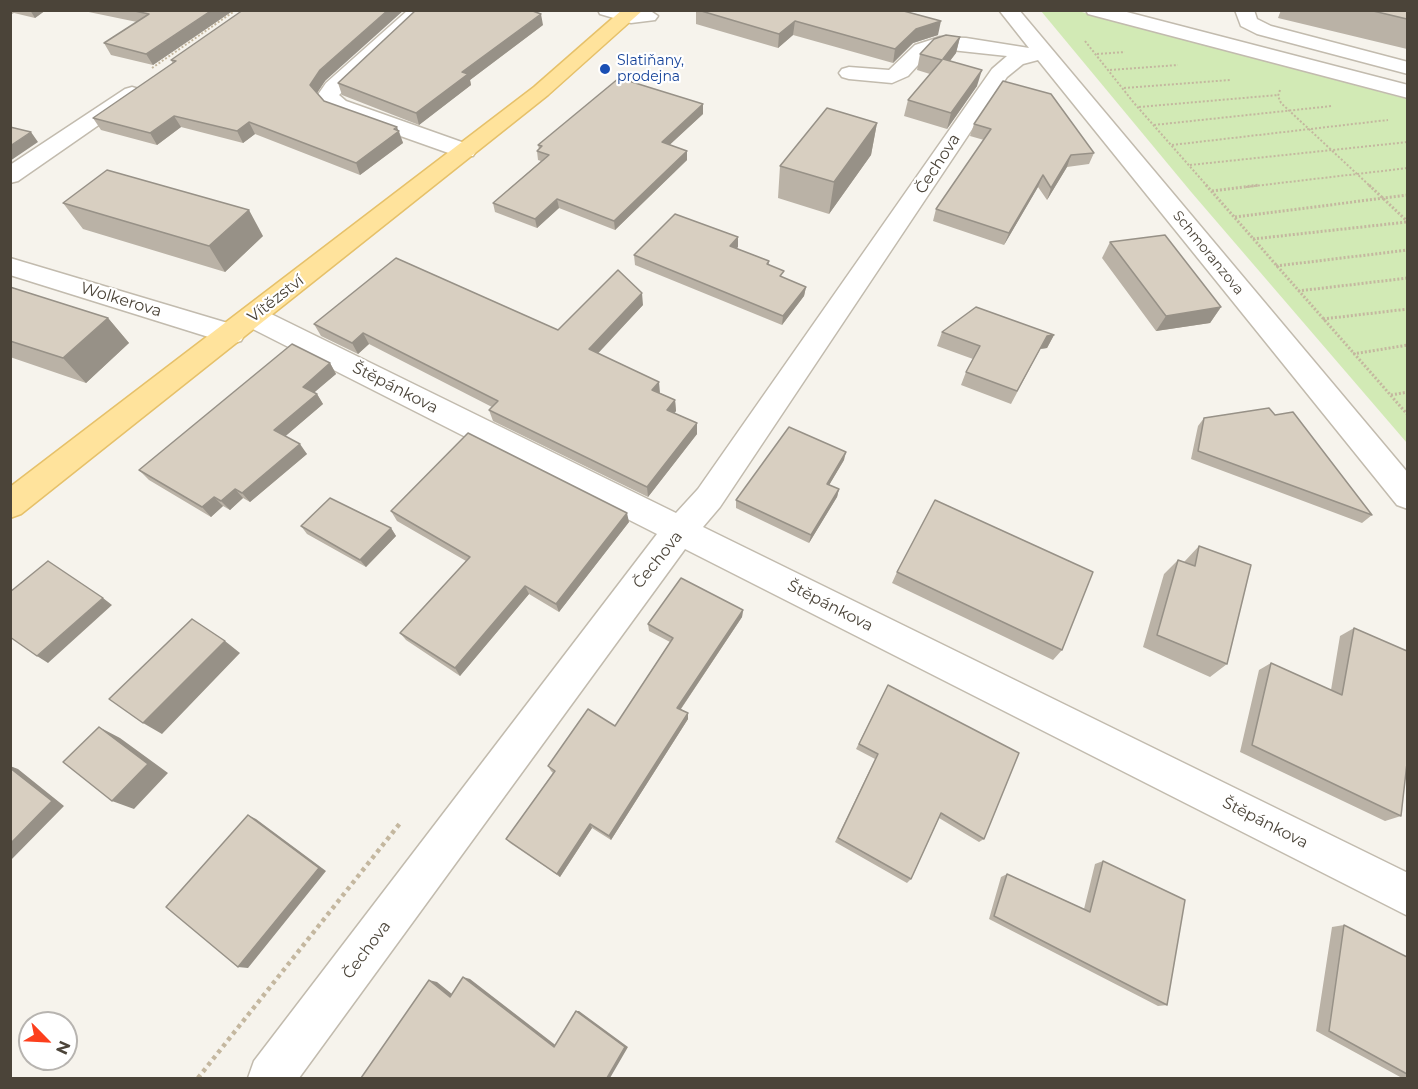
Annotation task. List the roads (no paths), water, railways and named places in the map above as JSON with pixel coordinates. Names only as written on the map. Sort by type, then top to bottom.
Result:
[{"type":"main road","name":"Vítězství","points":[[10,505],[642,13]]},
{"type":"street","points":[[420,10],[333,87],[328,96],[338,105],[349,110],[465,151]]},
{"type":"street","points":[[607,10],[642,13]]},
{"type":"street","name":"Schmoranzova","points":[[1008,10],[1036,54],[1407,496]]},
{"type":"street","points":[[1095,10],[1407,92]]},
{"type":"street","points":[[1244,10],[1248,22],[1264,30],[1407,68]]},
{"type":"street","points":[[849,73],[892,77],[901,72],[922,49],[940,43],[966,44],[1036,54]]},
{"type":"street","name":"Čechova","points":[[271,1078],[657,559],[722,479],[994,79],[1011,62],[1036,54]]},
{"type":"street","points":[[10,176],[146,83]]},
{"type":"street","name":"Wolkerova","points":[[10,266],[242,325]]},
{"type":"street","name":"Štěpánkova","points":[[242,325],[681,531],[1407,895]]},
{"type":"place","name":"Slatiňany, prodejna","points":[[605,69]]}]
